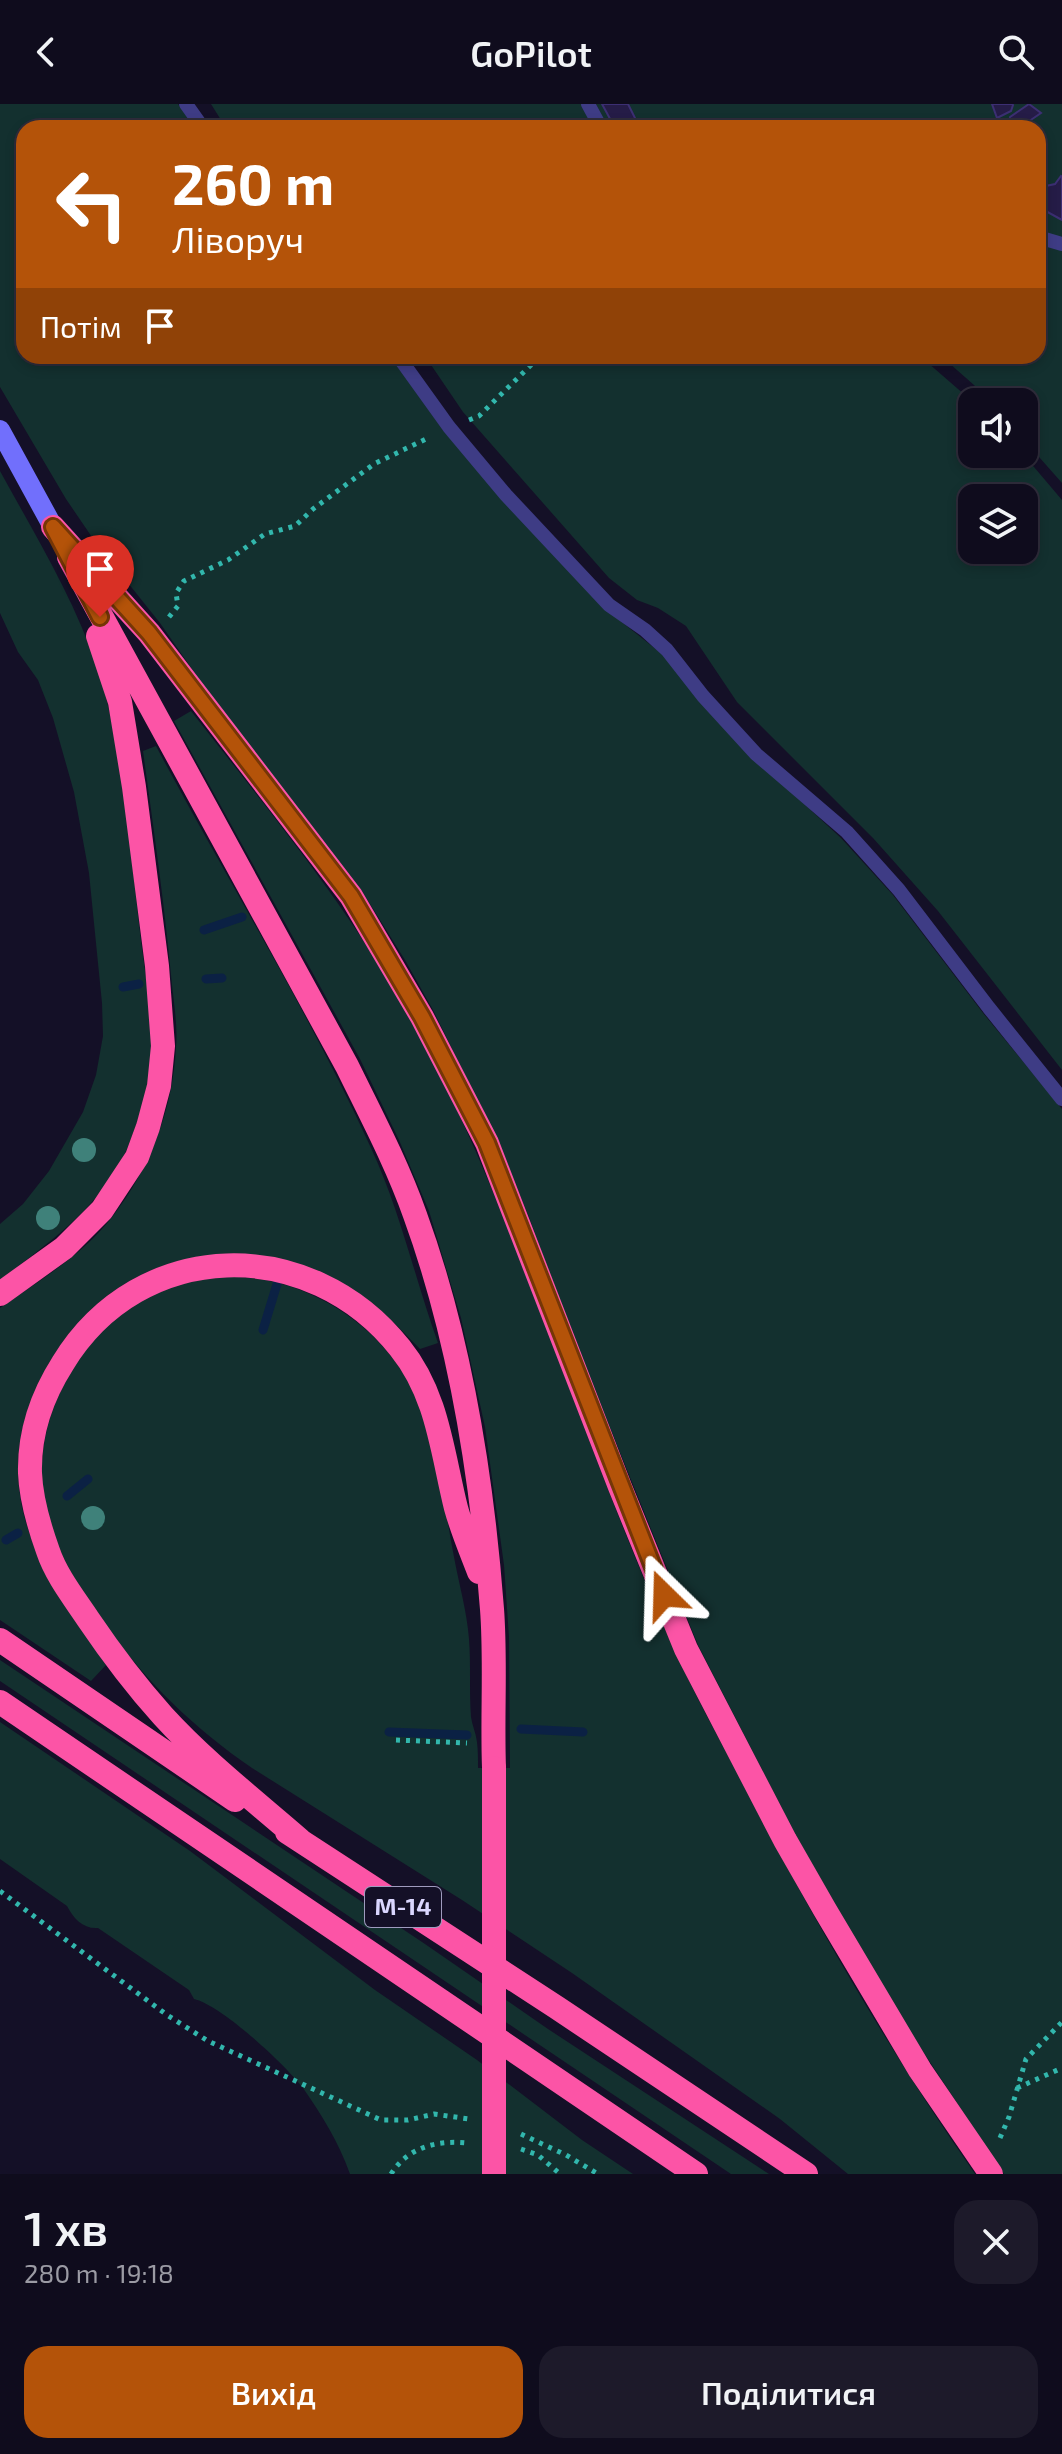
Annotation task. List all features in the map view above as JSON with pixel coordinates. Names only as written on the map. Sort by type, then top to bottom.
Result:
[{"type":"highway","points":[[53,527],[149,633],[351,896],[422,1017],[487,1143],[686,1649],[785,1840],[825,1910],[920,2070],[989,2171]]},
{"type":"highway","points":[[0,1294],[64,1248],[102,1210],[122,1181],[137,1157],[148,1127],[159,1086],[163,1046],[157,966],[120,702],[99,638],[53,527]]},
{"type":"highway","points":[[53,527],[347,1066],[416,1216],[447,1321],[472,1430],[492,1611],[494,2174]]},
{"type":"highway","points":[[300,1840],[164,1718],[102,1640],[49,1555],[35,1513],[30,1473],[32,1440],[44,1397],[71,1349],[112,1306],[137,1290],[159,1278],[201,1268],[274,1269],[300,1276],[354,1304],[376,1321],[401,1348],[420,1377],[433,1407],[457,1510],[492,1611]]},
{"type":"highway","name":"М-14","points":[[0,1640],[208,1782],[806,2174]]},
{"type":"highway","name":"М-14","points":[[0,1702],[696,2174]]},
{"type":"main road","points":[[0,430],[53,527]]},
{"type":"lane","points":[[404,364],[449,427],[506,495],[609,605],[667,650],[703,696],[756,754],[847,832],[899,890],[1062,1099]]},
{"type":"path","points":[[149,633],[178,606],[176,593],[184,581],[228,560],[265,534],[295,526],[374,464],[449,427],[479,416],[534,364]]},
{"type":"path","points":[[396,1740],[473,1743]]},
{"type":"path","points":[[0,1891],[167,2015],[208,2041],[381,2120],[408,2120],[434,2114],[472,2119]]},
{"type":"path","points":[[989,2171],[1026,2059],[1062,2022]]},
{"type":"path","points":[[1016,2088],[1062,2068]]},
{"type":"path","points":[[514,2132],[566,2155],[598,2174]]},
{"type":"green space","points":[[0,104],[178,104],[189,120],[16,120],[16,364],[396,364],[443,430],[604,608],[662,654],[752,756],[841,838],[893,895],[983,1013],[1062,1109],[1062,2174],[1004,2174],[893,2006],[794,1832],[698,1645],[568,1324],[529,1217],[496,1138],[433,1010],[360,888],[96,543],[66,499],[0,387]]},
{"type":"green space","points":[[211,104],[581,104],[590,120],[221,120]]},
{"type":"green space","points":[[596,104],[1062,104],[1062,483],[1038,456],[1038,388],[977,388],[950,364],[1046,364],[1046,120],[604,120]]},
{"type":"green space","points":[[430,364],[929,364],[958,389],[958,468],[1035,468],[1062,500],[1062,1070],[938,911],[873,838],[737,702],[686,626],[658,608],[637,600],[609,578],[463,412]]},
{"type":"green space","points":[[0,471],[77,616],[106,697],[124,794],[152,1045],[150,1072],[140,1113],[115,1171],[71,1223],[0,1280],[0,1224],[23,1204],[49,1171],[83,1112],[96,1075],[103,1036],[89,873],[74,792],[53,718],[38,680],[18,652],[0,613]]},
{"type":"green space","points":[[191,711],[280,825],[365,942],[414,1025],[455,1105],[491,1187],[599,1467],[690,1683],[794,1880],[851,1980],[975,2174],[848,2174],[780,2119],[572,1973],[231,1753],[172,1703],[137,1665],[70,1570],[50,1526],[43,1494],[42,1462],[51,1414],[86,1347],[129,1308],[153,1293],[175,1285],[227,1277],[258,1279],[318,1297],[370,1333],[391,1356],[419,1402],[438,1467],[467,1619],[471,1717],[477,1742],[478,1768],[510,1768],[509,1637],[504,1565],[485,1427],[461,1318],[429,1211],[360,1059],[174,721]]},
{"type":"green space","points":[[156,746],[347,1097],[399,1220],[438,1343],[420,1349],[366,1298],[318,1272],[277,1259],[236,1254],[195,1258],[156,1269],[119,1288],[86,1314],[58,1349],[32,1397],[22,1432],[18,1468],[23,1512],[40,1558],[106,1665],[91,1681],[0,1620],[0,1308],[60,1266],[88,1243],[113,1216],[138,1178],[165,1115],[174,1070],[176,1029],[143,751]]},
{"type":"green space","points":[[0,1660],[769,2174],[731,2174],[0,1681]]},
{"type":"green space","points":[[0,1722],[190,1851],[375,1990],[633,2174],[350,2174],[335,2140],[310,2098],[268,2051],[220,2012],[194,1999],[189,1990],[98,1928],[80,1922],[67,1906],[0,1859]]},
{"type":"building","points":[[602,104],[628,104],[636,120],[611,120]]},
{"type":"building","points":[[992,104],[1013,105],[1011,111],[997,118]]},
{"type":"building","points":[[1029,104],[1041,113],[1031,120],[1010,120]]},
{"type":"building","points":[[1061,176],[1062,220],[1046,211],[1046,186],[1055,184]]},
{"type":"waterway","points":[[204,930],[242,917]]},
{"type":"waterway","points":[[206,979],[222,978]]},
{"type":"waterway","points":[[123,987],[139,984]]},
{"type":"waterway","points":[[263,1330],[277,1284]]},
{"type":"waterway","points":[[67,1496],[88,1479]]},
{"type":"waterway","points":[[6,1540],[18,1533]]},
{"type":"waterway","points":[[521,1729],[583,1732]]},
{"type":"waterway","points":[[389,1732],[467,1735]]},
{"type":"route","points":[[100,617],[53,527],[149,633],[351,896],[393,965],[487,1143],[664,1595]]}]
